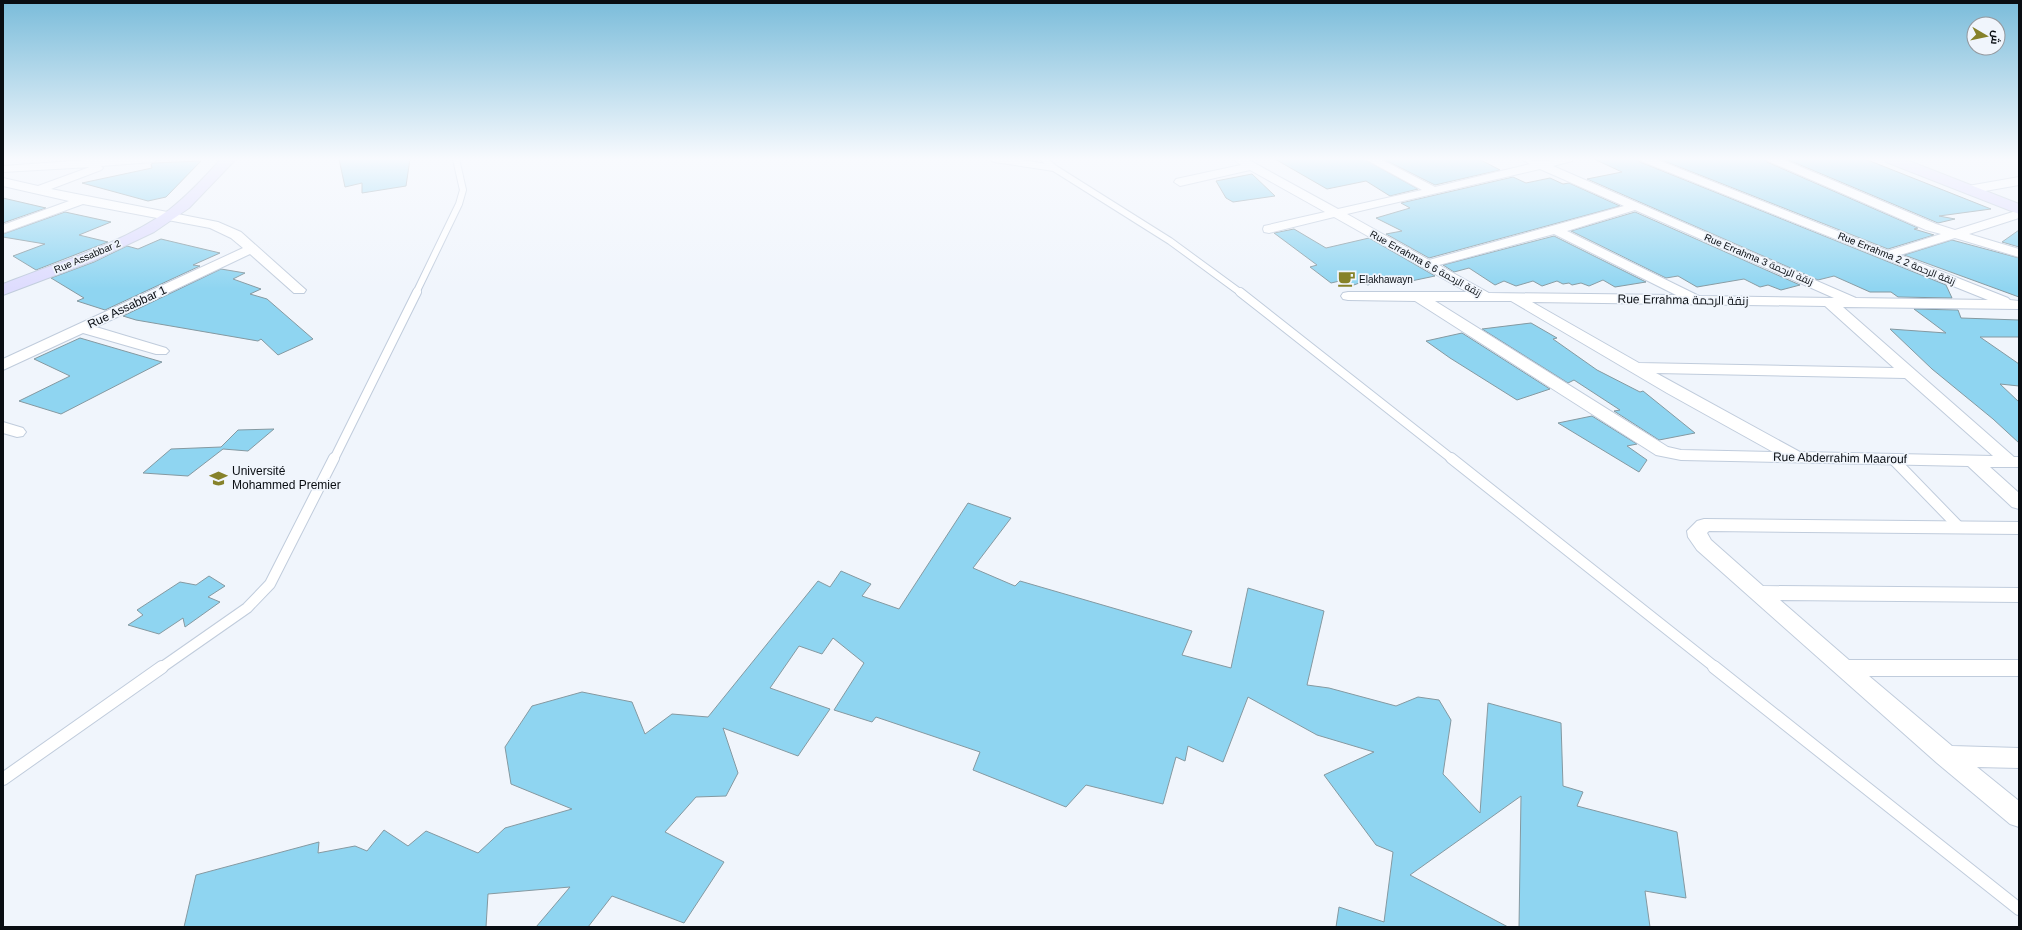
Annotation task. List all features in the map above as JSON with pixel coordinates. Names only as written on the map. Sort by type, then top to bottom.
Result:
[{"type":"street","points":[[3,229],[75,202]]},
{"type":"street","points":[[94,202],[213,225],[236,235],[299,290]]},
{"type":"street","name":"Rue Assabbar 2","points":[[3,290],[125,240],[168,217],[185,202]]},
{"type":"street","name":"Rue Errahma 6 6 زنقة الرحمة","points":[[1318,202],[1486,297]]},
{"type":"street","points":[[1270,229],[1384,202]]},
{"type":"street","name":"Rue Errahma 3 زنقة الرحمة","points":[[1628,202],[1858,303]]},
{"type":"street","name":"Rue Errahma 2 2 زنقة الرحمة","points":[[1755,202],[2017,305]]},
{"type":"street","points":[[1873,202],[1926,225],[2019,253]]},
{"type":"street","points":[[2001,202],[2019,209]]},
{"type":"street","points":[[1429,264],[1555,230],[1636,206]]},
{"type":"street","points":[[1888,255],[2019,214]]},
{"type":"street","points":[[1555,230],[1697,301]]},
{"type":"street","name":"Rue Assabbar 1","points":[[3,365],[251,249]]},
{"type":"street","name":"Rue Errahma زنقة الرحمة","points":[[1348,296],[1513,297],[2017,305]]},
{"type":"street","name":"Rue Abderrahim Maarouf","points":[[1418,297],[1662,451],[1681,455],[2014,462]]},
{"type":"street","points":[[1513,297],[1634,368],[1797,457]]},
{"type":"street","points":[[1829,302],[1908,373],[2014,462]]},
{"type":"street","points":[[82,328],[161,351]]},
{"type":"street","points":[[1634,368],[1908,373]]},
{"type":"street","points":[[1974,462],[2019,503]]},
{"type":"street","points":[[2019,528],[1704,525],[1697,531],[1698,537],[1704,545],[1758,593],[1946,756],[2019,816]]},
{"type":"street","points":[[1758,593],[2019,595]]},
{"type":"street","points":[[1846,668],[2019,668]]},
{"type":"street","points":[[1946,756],[2019,758]]},
{"type":"lane","points":[[3,779],[247,608],[270,584],[368,392],[459,202]]},
{"type":"lane","points":[[1109,202],[1170,241],[1247,297],[2019,909]]},
{"type":"lane","points":[[1893,459],[1959,527]]},
{"type":"building","points":[[3,202],[22,202],[46,208],[3,223]]},
{"type":"building","points":[[1612,202],[1620,206],[1429,258],[1386,234],[1402,231],[1376,218],[1410,208],[1401,203]]},
{"type":"building","points":[[1641,202],[1741,202],[1946,285],[1952,298],[1898,297],[1891,292],[1870,292],[1834,276],[1818,280]]},
{"type":"building","points":[[1769,202],[1859,202],[1918,228],[1914,229],[1934,235],[1888,249]]},
{"type":"building","points":[[1889,202],[1974,202],[1991,209],[1939,216],[1955,219],[1938,223]]},
{"type":"building","points":[[65,212],[111,222],[79,235],[108,242],[36,270],[13,256],[45,244],[3,237],[3,234]]},
{"type":"building","points":[[1635,212],[1800,285],[1781,290],[1768,285],[1760,287],[1744,279],[1697,287],[1678,276],[1666,278],[1571,231]]},
{"type":"building","points":[[1294,229],[1326,248],[1369,238],[1435,276],[1397,284],[1385,276],[1368,285],[1362,282],[1351,286],[1344,280],[1331,283],[1310,267],[1317,265],[1274,233]]},
{"type":"building","points":[[2019,230],[2019,247],[2002,242]]},
{"type":"building","points":[[1554,236],[1646,282],[1615,287],[1603,280],[1589,286],[1581,283],[1572,285],[1569,283],[1563,284],[1557,281],[1542,286],[1533,281],[1516,286],[1504,281],[1495,285],[1469,268],[1454,272],[1443,265]]},
{"type":"building","points":[[161,239],[220,253],[193,265],[200,266],[105,310],[77,301],[84,298],[51,278],[94,262],[127,246],[138,249]]},
{"type":"building","points":[[1952,240],[2019,258],[2019,297],[1904,255]]},
{"type":"building","points":[[221,269],[245,273],[233,279],[261,289],[250,294],[267,299],[313,339],[278,355],[261,339],[258,341],[136,320],[123,316]]},
{"type":"building","points":[[1914,309],[1958,310],[1961,318],[2019,320],[2019,337],[1980,337],[2019,364],[2019,386],[2000,384],[2019,402],[2019,443],[1993,419],[1932,369],[1890,329],[1946,333]]},
{"type":"building","points":[[1531,323],[1557,338],[1553,339],[1597,370],[1640,392],[1643,391],[1695,433],[1659,440],[1614,411],[1620,410],[1574,380],[1568,383],[1482,329]]},
{"type":"building","points":[[1462,333],[1550,389],[1517,400],[1450,358],[1426,341]]},
{"type":"building","points":[[80,338],[162,362],[61,414],[19,401],[70,376],[34,359]]},
{"type":"building","points":[[1592,416],[1637,444],[1627,446],[1647,460],[1639,472],[1558,423]]},
{"type":"building","points":[[274,429],[248,451],[223,449],[188,476],[143,473],[171,449],[221,447],[238,430]]},
{"type":"building","points":[[968,503],[1011,518],[973,568],[1015,586],[1020,581],[1192,631],[1182,655],[1231,668],[1248,588],[1324,611],[1307,685],[1329,688],[1396,706],[1418,697],[1439,700],[1451,720],[1443,774],[1480,813],[1488,703],[1561,723],[1563,786],[1583,792],[1577,806],[1677,832],[1686,898],[1645,891],[1650,927],[1519,927],[1521,796],[1410,875],[1508,927],[1336,927],[1339,907],[1384,922],[1393,852],[1376,845],[1324,775],[1374,752],[1317,735],[1248,697],[1223,762],[1188,746],[1185,761],[1176,757],[1163,804],[1086,785],[1066,807],[973,770],[980,752],[876,717],[872,722],[834,710],[864,663],[833,638],[822,654],[799,646],[770,688],[830,709],[798,756],[723,728],[738,773],[726,796],[696,797],[665,832],[724,862],[684,923],[612,896],[588,927],[536,927],[570,887],[488,894],[486,927],[184,927],[196,875],[319,842],[318,853],[355,846],[367,851],[384,830],[408,846],[426,831],[478,853],[505,828],[572,809],[511,784],[505,747],[532,706],[582,692],[632,702],[645,734],[672,714],[708,717],[818,581],[830,587],[841,571],[871,584],[862,596],[899,609]]},
{"type":"building","points":[[209,576],[225,586],[208,597],[220,602],[185,627],[183,618],[159,634],[128,625],[143,615],[137,610],[180,582],[196,585]]},
{"type":"place","name":"Elakhawayn","points":[[1346,279]]},
{"type":"place","name":"Université Mohammed Premier","points":[[219,478]]}]
